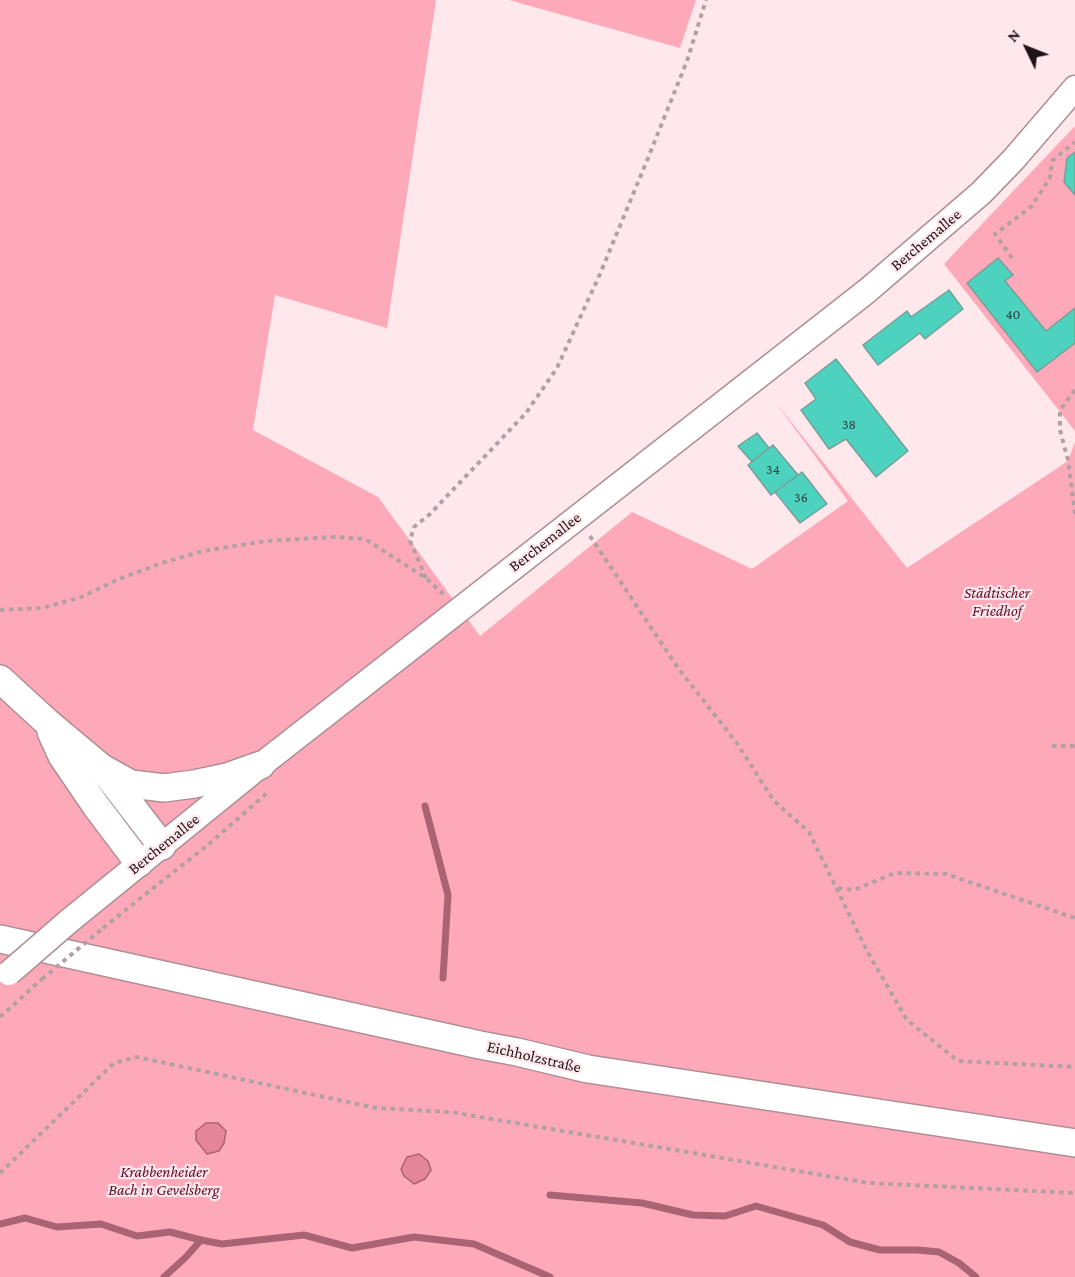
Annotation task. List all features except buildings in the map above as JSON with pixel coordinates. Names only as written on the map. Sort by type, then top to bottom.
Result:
[{"type":"main road","points":[[0,679],[102,768],[131,784],[164,788],[227,777],[261,765]]},
{"type":"main road","points":[[47,722],[62,756],[139,863]]},
{"type":"main road","points":[[102,768],[162,846]]},
{"type":"main road","name":"Eichholzstraße","points":[[0,939],[588,1069],[1075,1143]]},
{"type":"street","name":"Berchemallee","points":[[4,977],[139,863],[261,765],[867,291],[973,201],[1013,160],[1075,88]]},
{"type":"path","points":[[426,578],[410,541],[414,527],[430,514],[526,413],[557,368],[600,274],[650,153],[687,60],[706,0]]},
{"type":"path","points":[[1012,258],[995,234],[1031,207],[1050,178],[1052,161],[1075,142]]},
{"type":"path","points":[[1075,390],[1060,410],[1060,430],[1068,460],[1075,514]]},
{"type":"path","points":[[0,610],[42,608],[79,598],[119,579],[203,551],[266,541],[336,537],[365,538],[426,578],[459,609]]},
{"type":"path","points":[[591,537],[678,668],[736,742],[774,801],[809,832],[867,951],[908,1020],[958,1061],[1075,1067]]},
{"type":"path","points":[[1052,746],[1075,747]]},
{"type":"path","points":[[838,888],[854,890],[895,873],[946,874],[1075,918]]},
{"type":"path","points":[[0,1017],[103,928]]},
{"type":"path","points":[[0,1173],[114,1063],[137,1057],[376,1108],[451,1112],[869,1183],[1075,1193]]},
{"type":"green space","points":[[0,0],[436,0],[387,328],[275,295],[253,430],[378,497],[480,636],[632,512],[752,569],[848,501],[773,399],[907,568],[1068,461],[1075,442],[1075,1277],[0,1277]]},
{"type":"green space","points":[[509,0],[696,0],[680,48]]},
{"type":"green space","points":[[1075,126],[1075,431],[944,264]]},
{"type":"shaded area","points":[[206,1123],[218,1123],[226,1131],[224,1143],[219,1151],[207,1154],[196,1140],[196,1131]]},
{"type":"shaded area","points":[[419,1154],[428,1161],[431,1170],[425,1179],[414,1184],[404,1176],[401,1169],[407,1157]]},
{"type":"waterway","points":[[425,806],[448,895],[443,978]]},
{"type":"waterway","points":[[550,1195],[642,1203],[693,1215],[725,1216],[756,1206],[823,1225],[850,1242],[880,1250],[939,1252],[959,1263],[976,1277]]},
{"type":"waterway","points":[[0,1224],[25,1218],[57,1227],[101,1224],[137,1236],[170,1232],[222,1244],[304,1235],[352,1248],[414,1237],[474,1244],[550,1277]]},
{"type":"waterway","points":[[164,1277],[201,1240]]},
{"type":"park label","name":"Städtischer Friedhof","points":[[997,602]]},
{"type":"park label","name":"Krabbenheider Bach in Gevelsberg","points":[[164,1181]]}]
